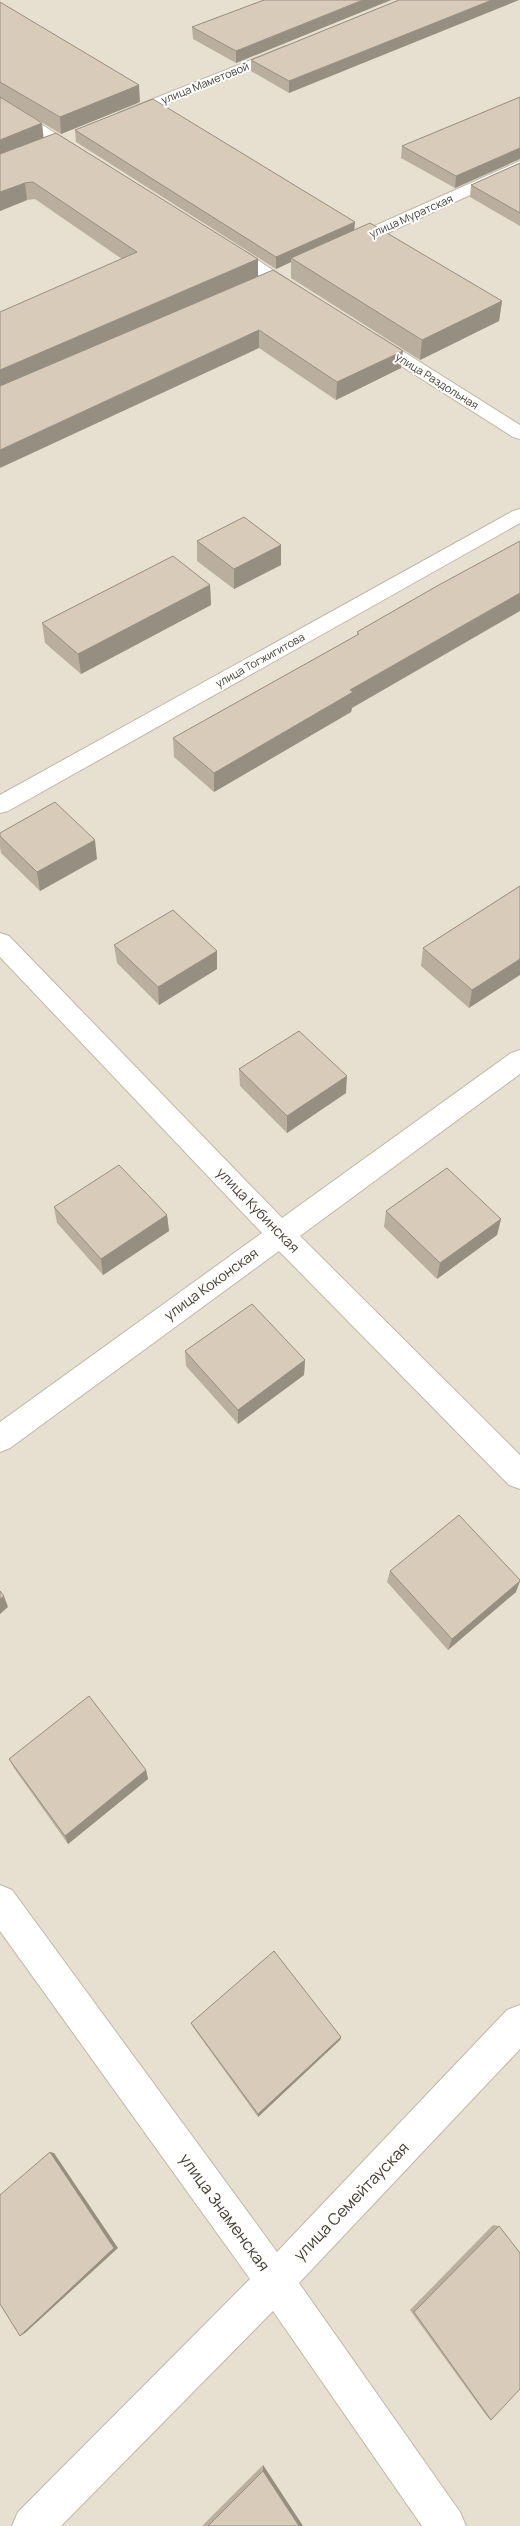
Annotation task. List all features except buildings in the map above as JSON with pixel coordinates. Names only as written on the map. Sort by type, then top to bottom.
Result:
[{"type":"street","name":"улица Маметовой","points":[[106,123],[299,45]]},
{"type":"street","points":[[0,104],[93,163]]},
{"type":"street","points":[[43,149],[79,135]]},
{"type":"street","name":"улица Муратская","points":[[329,253],[520,166]]},
{"type":"street","points":[[217,241],[315,304]]},
{"type":"street","points":[[256,286],[293,270]]},
{"type":"street","name":"улица Раздольная","points":[[356,330],[520,433]]},
{"type":"street","name":"улица Тогжигитова","points":[[0,805],[520,515]]},
{"type":"street","name":"улица Кубинская","points":[[0,942],[280,1234],[520,1474]]},
{"type":"street","name":"улица Коконская","points":[[0,1439],[520,1060]]},
{"type":"street","name":"улица Знаменская","points":[[0,1902],[275,2281],[446,2526]]},
{"type":"street","name":"улица Семейтауская","points":[[32,2526],[275,2281],[520,2023]]},
{"type":"shaded area","points":[[0,0],[520,0],[520,2526],[0,2526]]}]
